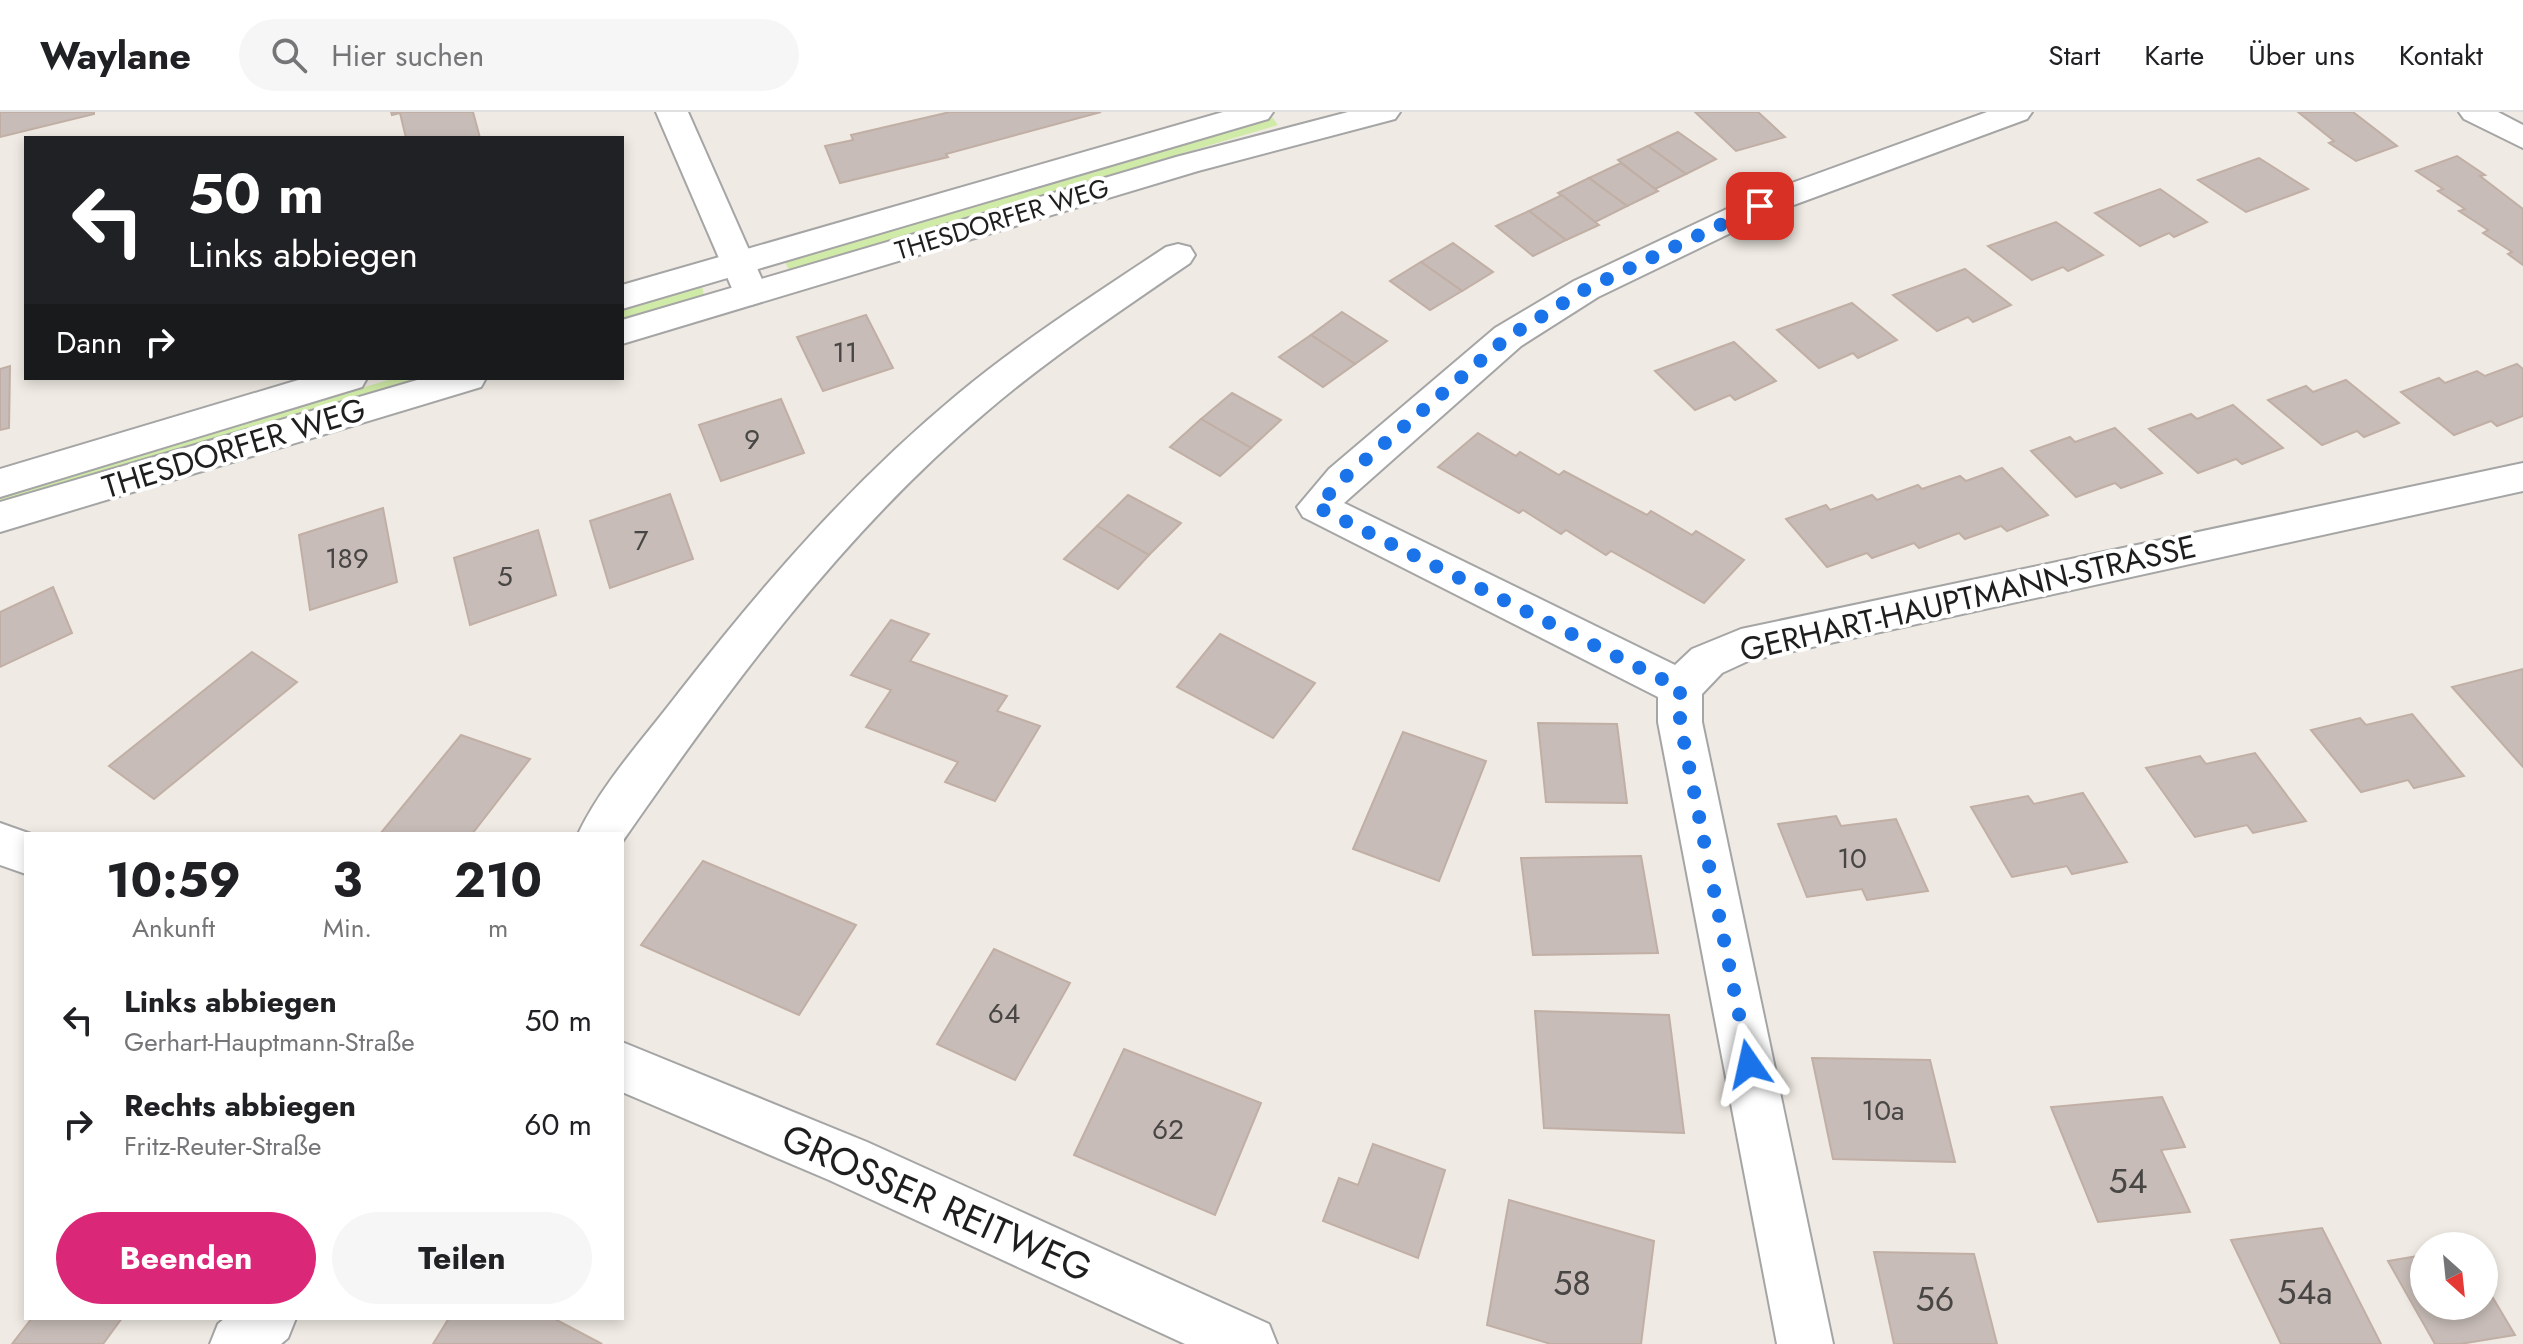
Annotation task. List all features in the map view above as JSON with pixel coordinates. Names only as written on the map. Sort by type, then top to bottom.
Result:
[{"type":"street","points":[[672,112],[745,278]]},
{"type":"street","name":"THESDORFER WEG","points":[[624,331],[745,278],[1257,112]]},
{"type":"street","name":"THESDORFER WEG","points":[[624,297],[745,278],[1384,112]]},
{"type":"street","points":[[1805,1344],[1680,722],[1680,688],[1317,507],[1343,479],[1508,337],[1586,289],[1760,206],[2016,112]]},
{"type":"street","points":[[2475,112],[2523,138]]},
{"type":"street","points":[[602,832],[693,704],[818,554],[932,439],[1031,354],[1178,255]]},
{"type":"street","name":"THESDORFER WEG","points":[[0,483],[342,380]]},
{"type":"street","name":"THESDORFER WEG","points":[[0,517],[461,380]]},
{"type":"street","name":"GERHART-HAUPTMANN-STRASSE","points":[[1680,688],[1707,661],[1741,646],[2523,477]]},
{"type":"street","points":[[0,844],[24,852]]},
{"type":"street","name":"GROSSER REITWEG","points":[[624,1068],[848,1161],[1249,1344]]},
{"type":"street","points":[[238,1344],[266,1320]]},
{"type":"green space","points":[[1272,117],[1278,125],[789,270],[784,260]]},
{"type":"green space","points":[[702,286],[704,296],[624,319],[624,309]]},
{"type":"green space","points":[[388,380],[423,380],[0,507],[0,496]]},
{"type":"building","points":[[0,112],[94,112],[94,114],[0,137]]},
{"type":"building","points":[[391,112],[473,112],[479,136],[406,136],[400,113],[392,115]]},
{"type":"building","points":[[950,112],[1101,112],[946,154],[948,157],[840,183],[825,146],[853,140],[851,135]]},
{"type":"building","points":[[1695,112],[1758,112],[1785,137],[1736,151]]},
{"type":"building","points":[[2298,112],[2353,112],[2397,146],[2356,161],[2329,143],[2334,141]]},
{"type":"building","points":[[1678,132],[1716,159],[1686,174],[1648,146]]},
{"type":"building","points":[[1648,146],[1686,174],[1655,189],[1618,160]]},
{"type":"building","points":[[2457,156],[2485,175],[2480,176],[2523,209],[2523,265],[2508,254],[2512,252],[2483,233],[2488,230],[2459,211],[2465,209],[2438,191],[2443,189],[2416,171]]},
{"type":"building","points":[[2259,158],[2308,189],[2246,212],[2198,180]]},
{"type":"building","points":[[1621,163],[1658,191],[1627,206],[1589,178]]},
{"type":"building","points":[[1589,178],[1627,206],[1595,222],[1558,193]]},
{"type":"building","points":[[2160,189],[2207,222],[2174,237],[2169,233],[2140,246],[2095,213]]},
{"type":"building","points":[[1562,195],[1599,225],[1566,240],[1529,211]]},
{"type":"building","points":[[1529,211],[1566,240],[1533,256],[1496,226]]},
{"type":"building","points":[[2056,222],[2103,255],[2068,271],[2063,267],[2032,280],[1988,246]]},
{"type":"building","points":[[1453,243],[1493,272],[1462,291],[1421,262]]},
{"type":"building","points":[[1421,262],[1462,291],[1430,310],[1390,281]]},
{"type":"building","points":[[1965,269],[2011,305],[1973,322],[1968,317],[1937,331],[1893,295]]},
{"type":"building","points":[[1852,303],[1897,340],[1858,358],[1853,353],[1819,368],[1777,330]]},
{"type":"building","points":[[1342,312],[1387,341],[1355,364],[1311,335]]},
{"type":"building","points":[[866,315],[893,368],[823,391],[797,337]]},
{"type":"building","points":[[1311,335],[1355,364],[1323,387],[1279,357]]},
{"type":"building","points":[[1734,342],[1776,381],[1735,400],[1730,395],[1695,410],[1655,371]]},
{"type":"building","points":[[2517,364],[2523,369],[2523,416],[2497,426],[2491,421],[2454,435],[2401,392],[2439,378],[2445,383],[2477,371],[2485,376]]},
{"type":"building","points":[[10,366],[9,428],[0,430],[0,369]]},
{"type":"building","points":[[2346,380],[2399,423],[2364,437],[2357,431],[2322,445],[2268,400],[2306,386],[2313,392]]},
{"type":"building","points":[[1232,393],[1281,420],[1251,448],[1201,419]]},
{"type":"building","points":[[781,399],[804,453],[721,481],[699,425]]},
{"type":"building","points":[[2233,405],[2283,448],[2242,464],[2236,459],[2198,473],[2149,429],[2191,414],[2197,419]]},
{"type":"building","points":[[1201,419],[1251,448],[1220,476],[1170,447]]},
{"type":"building","points":[[2115,428],[2162,473],[2121,488],[2115,483],[2076,497],[2031,451],[2070,437],[2075,442]]},
{"type":"building","points":[[1478,433],[1516,456],[1520,452],[1559,475],[1564,471],[1647,515],[1651,511],[1692,535],[1696,531],[1744,560],[1704,603],[1611,551],[1606,555],[1566,530],[1561,534],[1523,510],[1519,513],[1438,467]]},
{"type":"building","points":[[2002,468],[2048,515],[2007,531],[2001,526],[1965,539],[1959,533],[1919,548],[1914,543],[1872,558],[1867,553],[1827,567],[1786,519],[1826,505],[1830,510],[1872,495],[1877,500],[1918,485],[1922,489],[1960,476],[1966,481]]},
{"type":"building","points":[[670,494],[693,559],[610,588],[590,521]]},
{"type":"building","points":[[1128,495],[1181,523],[1149,555],[1097,526]]},
{"type":"building","points":[[383,508],[397,582],[310,610],[299,535]]},
{"type":"building","points":[[1097,526],[1149,555],[1118,589],[1064,559]]},
{"type":"building","points":[[538,530],[556,595],[470,625],[454,558]]},
{"type":"building","points":[[53,587],[72,633],[0,667],[0,612]]},
{"type":"building","points":[[891,620],[929,634],[910,661],[1007,696],[997,711],[1040,726],[995,801],[945,782],[958,762],[866,727],[891,690],[851,675]]},
{"type":"building","points":[[1220,634],[1315,683],[1273,738],[1177,687]]},
{"type":"building","points":[[252,652],[297,682],[154,799],[109,766]]},
{"type":"building","points":[[2523,669],[2523,767],[2452,687]]},
{"type":"building","points":[[2412,714],[2464,776],[2414,788],[2408,780],[2361,792],[2311,730],[2360,718],[2366,725]]},
{"type":"building","points":[[1538,723],[1617,724],[1627,803],[1546,802]]},
{"type":"building","points":[[1403,732],[1486,761],[1439,881],[1353,849]]},
{"type":"building","points":[[461,735],[530,759],[474,832],[382,832]]},
{"type":"building","points":[[2255,753],[2306,821],[2253,833],[2247,825],[2195,837],[2146,768],[2200,756],[2206,764]]},
{"type":"building","points":[[2083,793],[2127,862],[2072,874],[2067,866],[2012,877],[1971,807],[2028,796],[2034,804]]},
{"type":"building","points":[[1836,816],[1841,826],[1896,819],[1928,891],[1867,900],[1862,889],[1807,897],[1778,824]]},
{"type":"building","points":[[1641,856],[1658,953],[1533,955],[1521,858]]},
{"type":"building","points":[[703,861],[856,925],[799,1015],[641,945]]},
{"type":"building","points":[[994,949],[1070,983],[1015,1080],[937,1044]]},
{"type":"building","points":[[1535,1011],[1669,1015],[1684,1133],[1544,1128]]},
{"type":"building","points":[[1124,1049],[1261,1103],[1215,1215],[1074,1155]]},
{"type":"building","points":[[1812,1058],[1930,1060],[1955,1162],[1833,1159]]},
{"type":"building","points":[[2162,1097],[2185,1147],[2161,1150],[2190,1212],[2098,1222],[2051,1107]]},
{"type":"building","points":[[1373,1144],[1445,1170],[1418,1258],[1323,1221],[1339,1178],[1358,1185]]},
{"type":"building","points":[[1509,1200],[1654,1241],[1641,1344],[1551,1344],[1487,1325]]},
{"type":"building","points":[[2322,1228],[2381,1344],[2281,1344],[2231,1240]]},
{"type":"building","points":[[1874,1252],[1974,1254],[1997,1344],[1894,1344]]},
{"type":"building","points":[[2410,1257],[2410,1300],[2388,1261]]},
{"type":"building","points":[[2498,1306],[2515,1335],[2460,1344],[2435,1344],[2421,1320],[2498,1320]]},
{"type":"building","points":[[30,1320],[121,1320],[103,1344],[12,1344]]},
{"type":"building","points":[[448,1320],[557,1320],[602,1344],[433,1344]]},
{"type":"route","points":[[1749,1064],[1680,722],[1680,688],[1317,507],[1343,479],[1508,337],[1586,289],[1760,206]]}]
